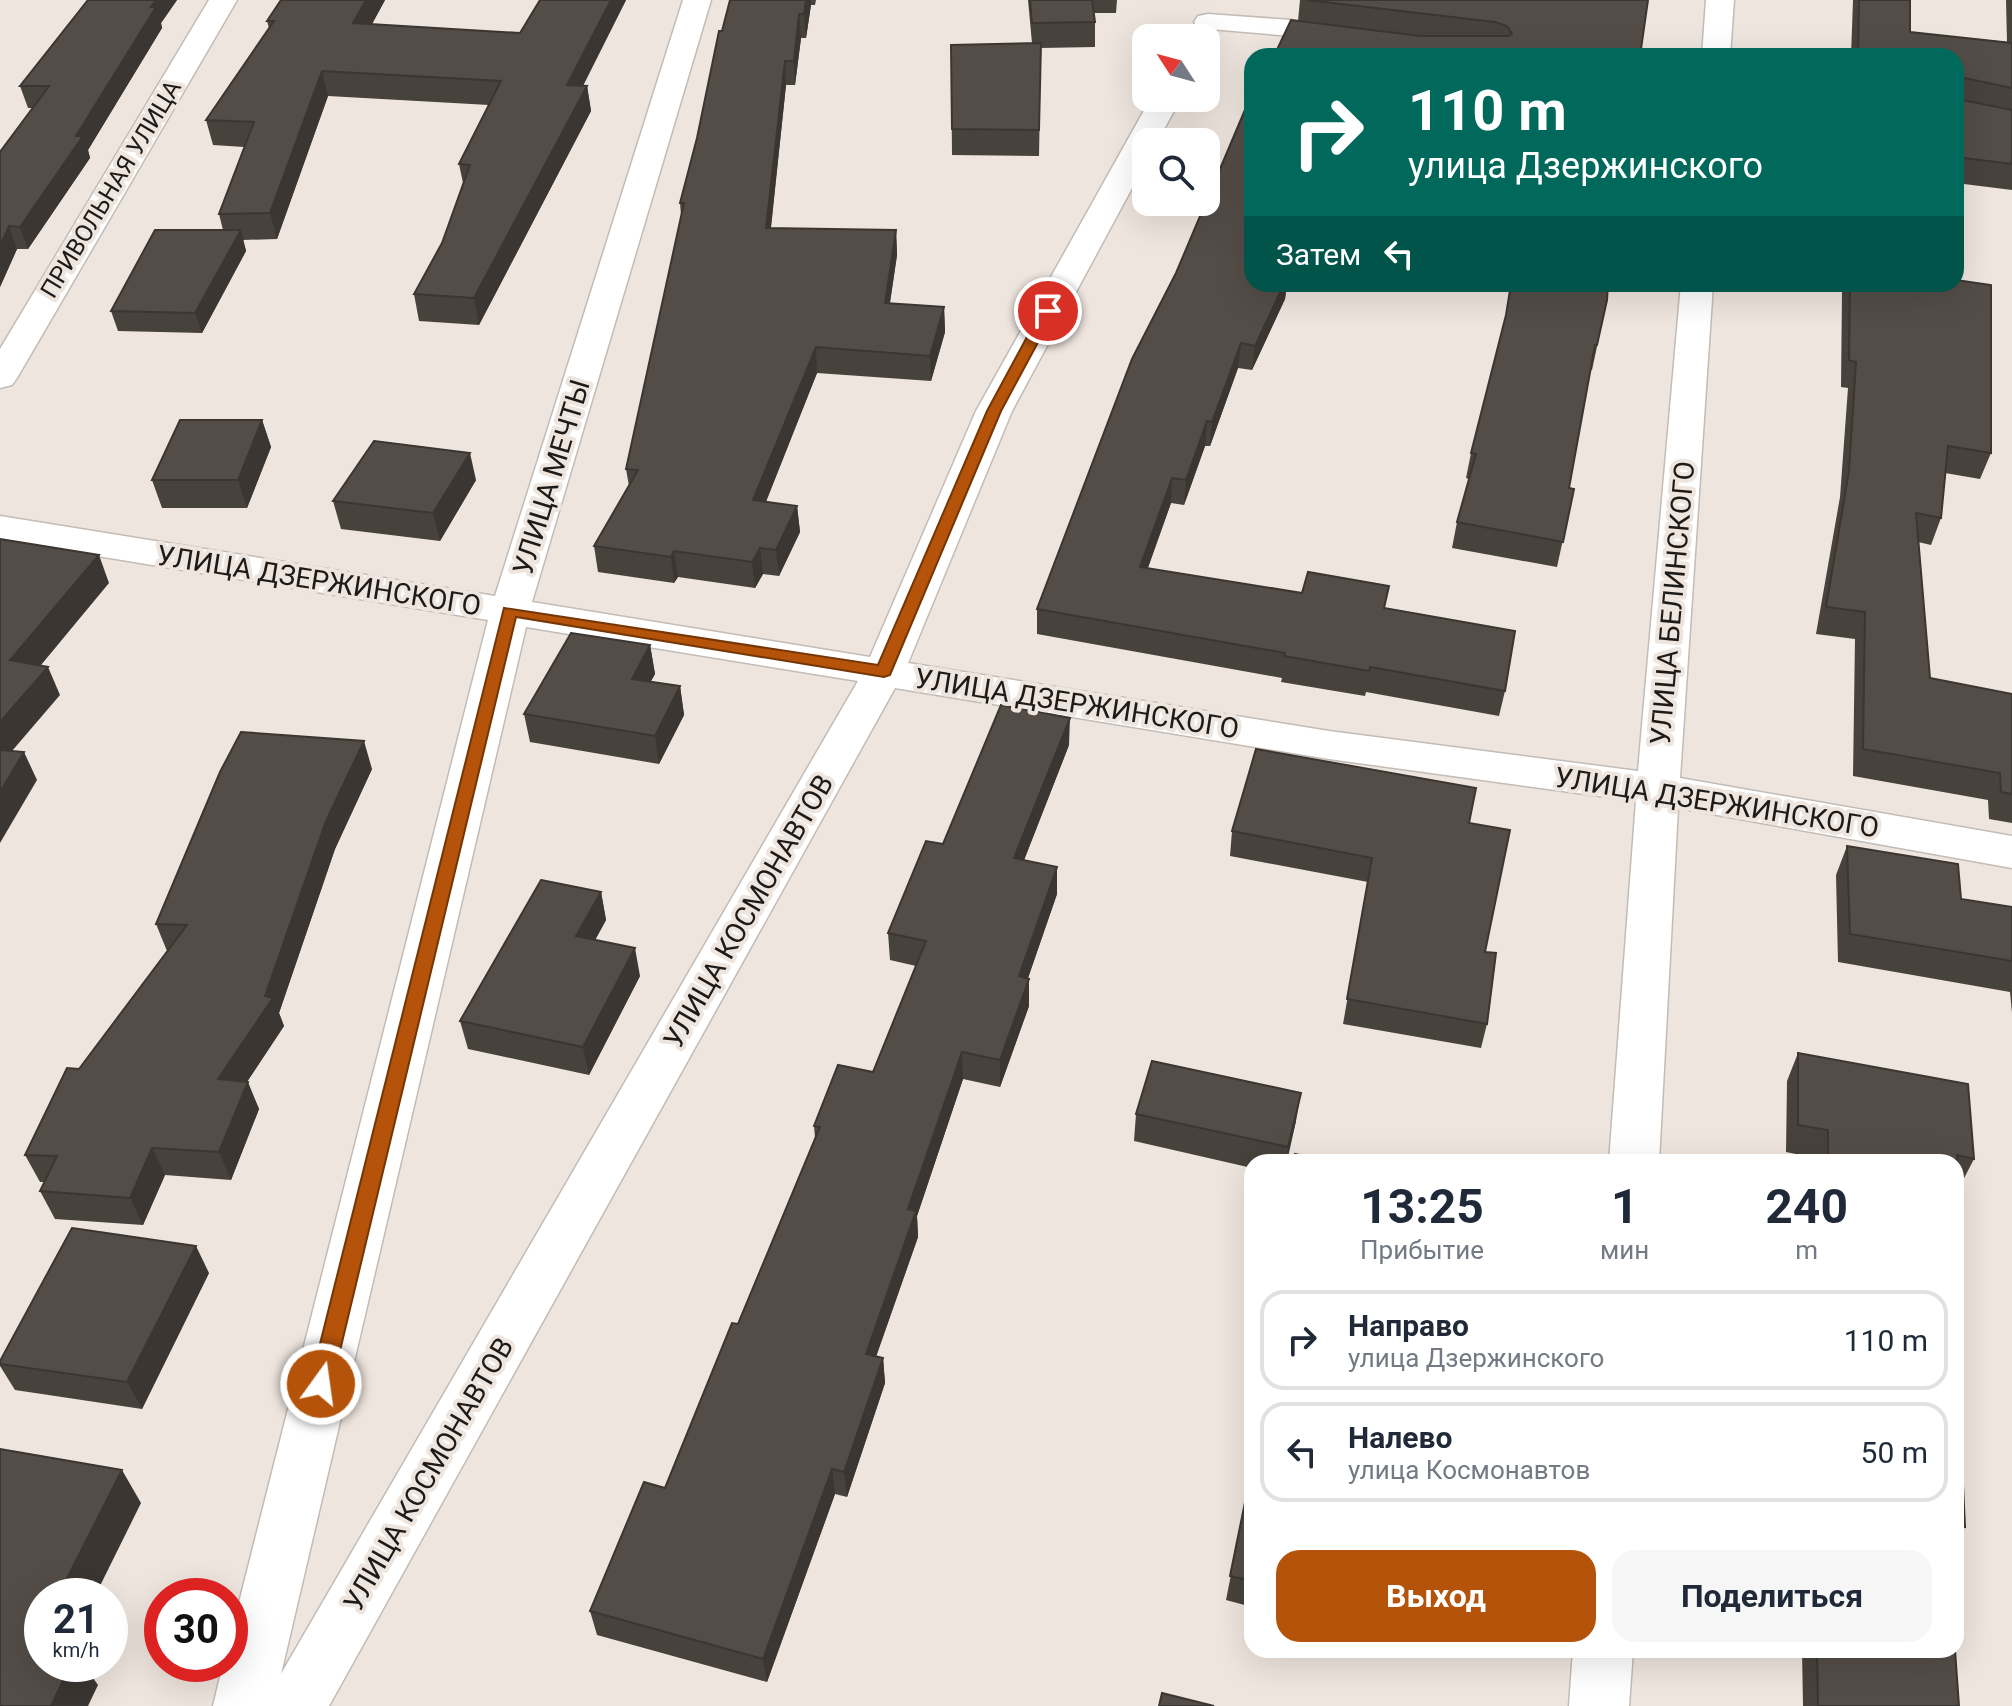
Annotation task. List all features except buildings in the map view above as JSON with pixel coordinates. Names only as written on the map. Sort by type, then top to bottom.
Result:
[{"type":"street","name":"ПРИВОЛЬНАЯ УЛИЦА","points":[[0,378],[223,0]]},
{"type":"street","name":"УЛИЦА МЕЧТЫ","points":[[243,1706],[510,611],[697,0]]},
{"type":"street","points":[[1717,48],[1720,0]]},
{"type":"street","points":[[1208,20],[1291,28],[1379,43]]},
{"type":"street","name":"УЛИЦА КОСМОНАВТОВ","points":[[296,1706],[884,671],[994,411],[1158,112]]},
{"type":"street","name":"УЛИЦА БЕЛИНСКОГО","points":[[1635,1154],[1658,789],[1696,292]]},
{"type":"street","name":"УЛИЦА ДЗЕРЖИНСКОГО","points":[[0,528],[1329,745],[1658,789],[2012,852]]},
{"type":"street","points":[[1599,1706],[1602,1658]]},
{"type":"route","points":[[321,1384],[510,611],[884,671],[994,411],[1048,311]]}]
